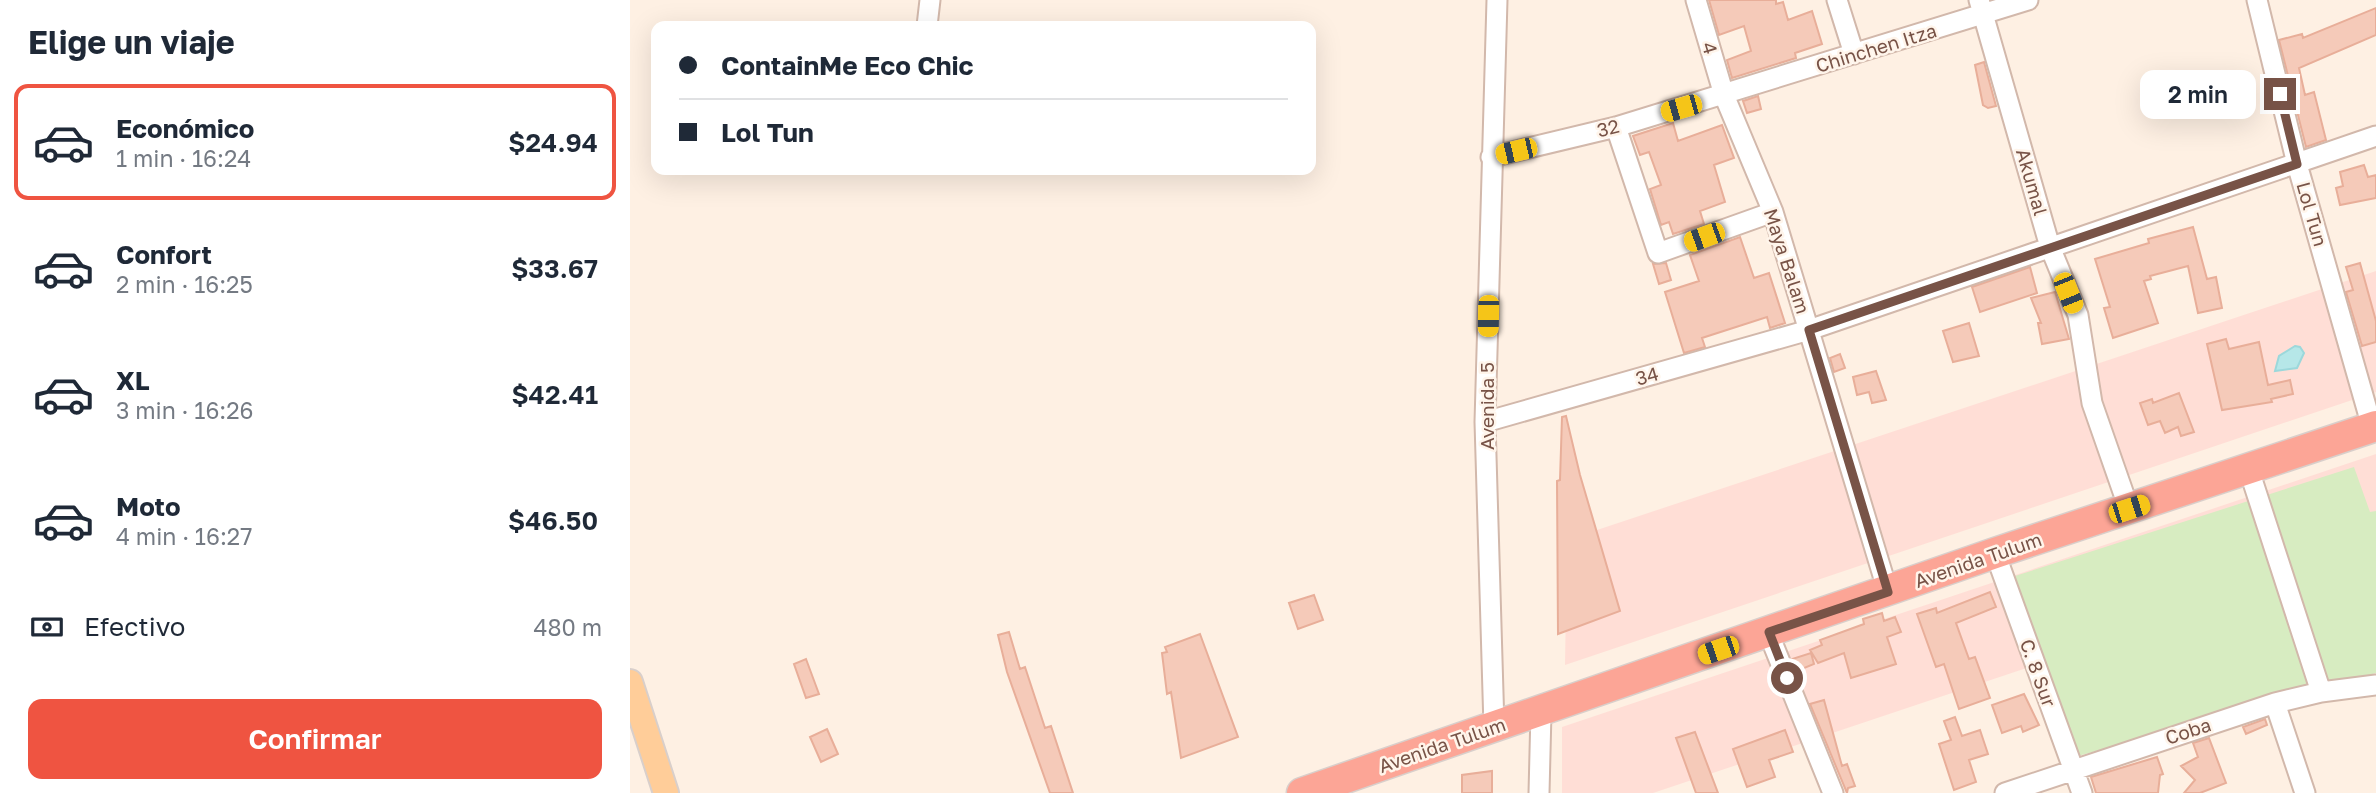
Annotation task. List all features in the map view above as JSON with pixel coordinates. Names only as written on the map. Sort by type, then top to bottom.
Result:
[{"type":"highway","name":"Avenida Tulum","points":[[1302,793],[1995,553],[2374,426]]},
{"type":"main road","points":[[630,682],[666,793]]},
{"type":"street","points":[[928,21],[930,0]]},
{"type":"street","name":"Avenida 5","points":[[1494,727],[1485,422],[1497,0]]},
{"type":"street","name":"4","points":[[1696,0],[1724,95]]},
{"type":"street","points":[[1837,0],[1854,54]]},
{"type":"street","name":"Chinchen Itza","points":[[1724,95],[1854,54],[1982,7],[2028,0]]},
{"type":"street","name":"Lol Tun","points":[[2257,0],[2297,164],[2374,426]]},
{"type":"street","name":"Akumal","points":[[1982,7],[2050,247],[2078,315],[2092,403],[2129,509]]},
{"type":"street","name":"32","points":[[1491,157],[1616,127],[1724,95]]},
{"type":"street","name":"Maya Balam","points":[[1724,95],[1773,212],[1888,592]]},
{"type":"street","points":[[1616,127],[1658,253],[1773,212]]},
{"type":"street","name":"34","points":[[1485,422],[1809,330],[2376,136]]},
{"type":"street","points":[[2249,470],[2321,692]]},
{"type":"street","name":"C. 8 Sur","points":[[1995,553],[2082,793]]},
{"type":"street","points":[[1769,632],[1833,793]]},
{"type":"street","name":"Coba","points":[[2005,793],[2073,768],[2275,703],[2321,692],[2376,685]]},
{"type":"street","points":[[2275,703],[2305,793]]},
{"type":"street","points":[[1539,793],[1541,712]]},
{"type":"shaded area","points":[[2376,271],[2376,392],[1565,665],[1567,540]]},
{"type":"shaded area","points":[[2376,454],[2376,551],[1653,793],[1562,793],[1562,727]]},
{"type":"green space","points":[[2354,467],[2370,512],[2376,511],[2376,673],[2078,756],[2015,576]]},
{"type":"water","points":[[2295,346],[2300,347],[2304,353],[2297,368],[2275,371],[2279,356]]},
{"type":"building","points":[[1709,0],[1776,0],[1776,4],[1783,2],[1788,20],[1812,11],[1822,44],[1795,53],[1796,58],[1732,78],[1727,60],[1751,51],[1744,26],[1719,35]]},
{"type":"building","points":[[2376,8],[2376,35],[2299,68],[2305,95],[2314,92],[2326,140],[2306,147],[2279,40],[2302,34],[2303,38]]},
{"type":"building","points":[[1984,62],[1996,106],[1988,108],[1983,105],[1975,65]]},
{"type":"building","points":[[1758,96],[1761,109],[1747,113],[1743,101]]},
{"type":"building","points":[[1673,123],[1678,141],[1722,125],[1734,158],[1714,165],[1725,202],[1700,211],[1704,224],[1673,234],[1669,222],[1661,225],[1650,189],[1661,185],[1649,152],[1640,155],[1633,136]]},
{"type":"building","points":[[2364,165],[2368,177],[2376,175],[2376,198],[2340,205],[2336,188],[2343,186],[2340,172]]},
{"type":"building","points":[[2193,227],[2207,279],[2216,277],[2222,308],[2198,313],[2188,266],[2150,276],[2151,279],[2144,281],[2158,323],[2113,338],[2104,308],[2110,307],[2095,259],[2149,243],[2148,239]]},
{"type":"building","points":[[1740,237],[1754,278],[1769,273],[1785,323],[1770,328],[1767,317],[1702,338],[1705,347],[1684,353],[1665,292],[1699,281],[1690,255]]},
{"type":"building","points":[[1666,263],[1671,280],[1659,284],[1653,264]]},
{"type":"building","points":[[2360,263],[2376,321],[2376,342],[2362,346],[2346,292],[2353,290],[2346,267]]},
{"type":"building","points":[[2030,267],[2037,293],[1980,312],[1972,287]]},
{"type":"building","points":[[2055,292],[2069,339],[2042,344],[2038,323],[2041,323],[2031,298]]},
{"type":"building","points":[[1969,323],[1979,356],[1953,362],[1943,331]]},
{"type":"building","points":[[2226,339],[2229,349],[2259,342],[2268,385],[2290,380],[2293,394],[2271,399],[2272,402],[2222,410],[2207,344]]},
{"type":"building","points":[[1840,354],[1845,368],[1834,372],[1830,358]]},
{"type":"building","points":[[1876,371],[1886,400],[1872,403],[1869,392],[1857,395],[1853,377]]},
{"type":"building","points":[[2179,393],[2194,432],[2181,436],[2178,427],[2165,433],[2160,421],[2148,425],[2140,403],[2152,399],[2153,403]]},
{"type":"building","points":[[1566,416],[1580,475],[1620,611],[1558,634],[1557,481],[1560,480],[1562,417]]},
{"type":"building","points":[[1990,592],[1996,607],[1956,623],[1969,659],[1975,657],[1990,698],[1959,709],[1944,664],[1936,667],[1917,614],[1936,608],[1937,613]]},
{"type":"building","points":[[1314,595],[1323,620],[1298,629],[1289,603]]},
{"type":"building","points":[[1882,613],[1884,621],[1895,617],[1901,632],[1887,637],[1896,664],[1851,678],[1844,653],[1818,663],[1810,650],[1822,645],[1820,640],[1864,624],[1863,619]]},
{"type":"building","points":[[1009,632],[1020,669],[1025,667],[1045,728],[1051,726],[1073,793],[1050,793],[1007,672],[998,635]]},
{"type":"building","points":[[1200,634],[1238,737],[1181,758],[1171,692],[1167,694],[1162,653],[1167,652],[1165,647]]},
{"type":"building","points":[[1811,653],[1814,664],[1797,671],[1792,659]]},
{"type":"building","points":[[806,659],[819,694],[806,698],[794,664]]},
{"type":"building","points":[[2024,694],[2039,725],[2023,732],[2021,726],[2002,733],[1992,705]]},
{"type":"building","points":[[1824,700],[1842,766],[1847,764],[1855,786],[1848,788],[1847,793],[1810,704]]},
{"type":"building","points":[[1955,717],[1962,736],[1980,730],[1988,754],[1969,760],[1976,782],[1954,790],[1939,744],[1951,740],[1944,721]]},
{"type":"building","points":[[2265,719],[2267,725],[2246,734],[2243,727]]},
{"type":"building","points":[[827,729],[838,754],[821,762],[810,737]]},
{"type":"building","points":[[1785,730],[1793,752],[1769,760],[1775,777],[1747,787],[1733,749]]},
{"type":"building","points":[[1695,732],[1718,793],[1696,793],[1676,738]]},
{"type":"building","points":[[2209,738],[2226,783],[2200,793],[2184,793],[2195,780],[2181,766],[2198,757],[2193,743]]},
{"type":"building","points":[[2157,757],[2163,774],[2160,775],[2158,793],[2096,793],[2091,777]]},
{"type":"building","points":[[1492,771],[1492,793],[1462,793],[1462,775]]},
{"type":"route","points":[[1787,678],[1769,632],[1888,592],[1809,330],[2297,164],[2280,94]]}]
